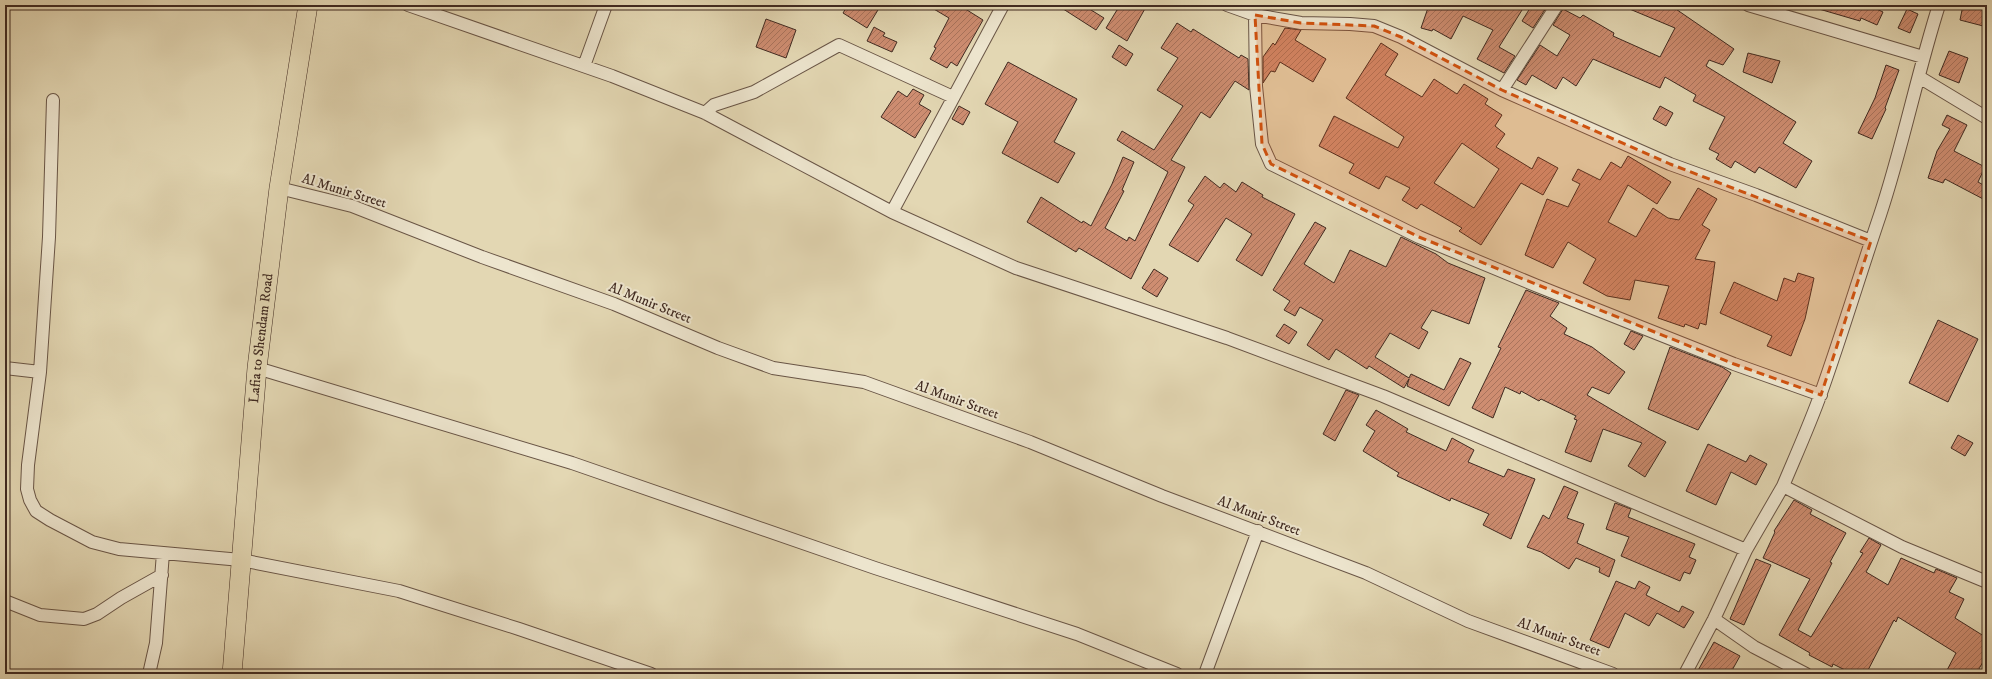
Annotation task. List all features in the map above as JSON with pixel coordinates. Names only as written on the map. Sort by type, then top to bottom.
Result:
[{"type":"main road","name":"Lafia to Shendam Road","points":[[232,674],[257,368],[280,188],[308,5]]},
{"type":"street","points":[[408,5],[584,66],[705,113],[892,212],[1016,268],[1227,338],[1383,396],[1746,550]]},
{"type":"street","points":[[584,66],[606,5]]},
{"type":"street","points":[[892,212],[1003,5]]},
{"type":"street","points":[[1227,5],[1255,15],[1302,24],[1350,24],[1374,26],[1401,37],[1502,90],[1670,164],[1756,195],[1871,241]]},
{"type":"street","points":[[1502,90],[1556,5]]},
{"type":"street","points":[[1748,5],[1923,56]]},
{"type":"street","points":[[1685,674],[1714,619],[1746,550],[1783,486],[1821,395],[1882,208],[1919,77],[1923,56],[1939,5]]},
{"type":"street","points":[[1255,15],[1256,86],[1261,137],[1262,144],[1271,164],[1426,240],[1534,285],[1734,364],[1821,395]]},
{"type":"street","points":[[705,113],[714,105],[754,92],[839,45],[953,97]]},
{"type":"street","points":[[1919,77],[1987,118]]},
{"type":"street","points":[[53,100],[49,237],[40,372],[28,465],[27,490],[36,511],[92,542],[119,549],[241,560],[399,591],[519,629],[651,674]]},
{"type":"street","name":"Al Munir Street","points":[[280,188],[352,206],[482,257],[614,304],[718,348],[773,368],[826,377],[844,378],[871,385],[1030,442],[1162,496],[1366,573],[1468,621],[1613,674]]},
{"type":"street","points":[[5,368],[40,372]]},
{"type":"street","points":[[257,368],[572,463],[875,568],[1077,634],[1177,674]]},
{"type":"street","points":[[1783,486],[1902,547],[1987,582]]},
{"type":"street","points":[[1206,674],[1258,531]]},
{"type":"street","points":[[149,674],[156,643],[163,553]]},
{"type":"street","points":[[5,601],[40,615],[84,619],[97,614],[121,598],[162,575]]},
{"type":"street","points":[[1714,619],[1754,647],[1806,674]]},
{"type":"highlighted area","points":[[1255,15],[1301,23],[1374,26],[1401,37],[1502,90],[1670,164],[1871,241],[1821,395],[1734,364],[1419,237],[1271,164],[1262,144]]},
{"type":"building","points":[[848,5],[881,5],[867,28],[843,13]]},
{"type":"building","points":[[927,5],[959,5],[983,20],[957,66],[951,62],[947,68],[930,59],[936,48],[934,47],[949,18]]},
{"type":"building","points":[[1057,5],[1083,5],[1104,18],[1096,30]]},
{"type":"building","points":[[1120,5],[1147,5],[1127,41],[1106,28]]},
{"type":"building","points":[[1429,5],[1515,5],[1522,10],[1499,47],[1515,56],[1504,73],[1477,59],[1493,30],[1463,16],[1451,39],[1433,29],[1432,31],[1421,28]]},
{"type":"building","points":[[1532,5],[1548,5],[1533,28],[1522,21]]},
{"type":"building","points":[[1620,5],[1670,5],[1734,49],[1723,65],[1709,60],[1706,66],[1796,122],[1783,143],[1812,161],[1796,188],[1759,167],[1755,173],[1735,161],[1731,168],[1716,159],[1719,154],[1709,149],[1725,117],[1693,101],[1696,95],[1665,77],[1660,88],[1593,59],[1576,86],[1563,77],[1556,89],[1532,75],[1526,85],[1517,80],[1540,45],[1557,56],[1570,35],[1553,25],[1563,9],[1580,18],[1583,15],[1614,33],[1613,36],[1660,57],[1675,28]]},
{"type":"building","points":[[1820,5],[1868,5],[1883,12],[1877,25],[1861,18],[1860,21],[1819,9]]},
{"type":"building","points":[[1963,5],[1987,5],[1987,27],[1960,20]]},
{"type":"building","points":[[1907,9],[1918,14],[1910,33],[1898,28]]},
{"type":"building","points":[[766,19],[796,30],[786,58],[756,47]]},
{"type":"building","points":[[1177,23],[1191,32],[1193,29],[1239,58],[1241,55],[1248,59],[1249,90],[1235,81],[1210,118],[1201,112],[1171,160],[1185,167],[1131,279],[1079,248],[1076,252],[1027,222],[1041,197],[1082,223],[1083,221],[1091,226],[1112,184],[1123,157],[1134,162],[1122,190],[1124,191],[1105,228],[1127,241],[1129,237],[1135,241],[1168,172],[1117,140],[1122,131],[1154,150],[1183,106],[1157,90],[1178,58],[1161,48]]},
{"type":"building","points":[[874,27],[885,33],[883,36],[897,42],[892,52],[867,41]]},
{"type":"building","points":[[1285,28],[1301,30],[1295,40],[1326,59],[1313,82],[1280,62],[1275,72],[1271,71],[1263,83],[1263,57],[1273,43],[1275,45]]},
{"type":"building","points":[[1381,43],[1398,54],[1385,75],[1422,97],[1434,79],[1457,94],[1464,84],[1488,99],[1485,104],[1502,115],[1495,126],[1505,134],[1496,147],[1532,169],[1538,157],[1558,168],[1543,195],[1521,183],[1481,245],[1459,231],[1462,228],[1421,204],[1417,209],[1402,200],[1410,188],[1386,176],[1379,189],[1349,173],[1354,164],[1319,146],[1334,116],[1398,148],[1404,137],[1346,98]],"holes":[[[1462,143],[1499,169],[1474,208],[1434,183]]]},
{"type":"building","points":[[1119,45],[1133,54],[1126,66],[1112,57]]},
{"type":"building","points":[[1949,51],[1968,58],[1959,83],[1939,75]]},
{"type":"building","points":[[1748,53],[1780,61],[1772,83],[1743,72]]},
{"type":"building","points":[[1008,62],[1077,99],[1054,142],[1075,153],[1058,183],[1002,153],[1018,122],[985,104]]},
{"type":"building","points":[[1886,65],[1899,70],[1885,108],[1886,109],[1872,139],[1858,133],[1875,98]]},
{"type":"building","points":[[913,89],[924,95],[919,104],[931,111],[915,138],[881,117],[898,91],[907,97]]},
{"type":"building","points":[[959,106],[970,112],[963,125],[952,119]]},
{"type":"building","points":[[1660,106],[1673,113],[1666,126],[1653,119]]},
{"type":"building","points":[[1947,115],[1967,125],[1954,151],[1985,167],[1978,182],[1987,187],[1987,201],[1945,179],[1943,183],[1928,178],[1937,151],[1950,129],[1942,125]]},
{"type":"building","points":[[1628,156],[1671,182],[1657,204],[1628,185],[1608,222],[1636,237],[1653,208],[1668,218],[1679,220],[1698,188],[1717,199],[1702,225],[1710,230],[1695,259],[1715,262],[1706,325],[1700,323],[1698,329],[1685,324],[1684,327],[1658,318],[1669,286],[1635,280],[1630,300],[1607,296],[1583,283],[1596,259],[1568,242],[1553,268],[1525,255],[1547,199],[1568,207],[1580,184],[1572,180],[1578,169],[1600,180],[1611,162],[1621,168]]},
{"type":"building","points":[[1205,176],[1220,188],[1224,183],[1236,192],[1242,182],[1263,195],[1262,197],[1295,214],[1262,276],[1236,260],[1252,234],[1226,218],[1198,262],[1169,245],[1194,205],[1188,201]]},
{"type":"building","points":[[1315,222],[1326,228],[1304,264],[1334,283],[1350,250],[1386,267],[1401,237],[1436,254],[1448,263],[1485,278],[1469,324],[1432,310],[1421,328],[1428,332],[1419,349],[1390,333],[1375,357],[1409,378],[1411,374],[1444,390],[1460,358],[1471,363],[1449,406],[1407,386],[1409,379],[1404,388],[1369,366],[1367,369],[1336,349],[1329,360],[1307,345],[1323,320],[1300,307],[1295,316],[1284,310],[1290,301],[1273,290]]},
{"type":"building","points":[[1154,269],[1168,278],[1157,297],[1142,288]]},
{"type":"building","points":[[1798,273],[1814,278],[1805,319],[1791,356],[1767,346],[1772,336],[1720,313],[1734,282],[1777,301],[1784,278],[1795,282]]},
{"type":"building","points":[[1526,290],[1559,303],[1550,316],[1567,328],[1564,334],[1592,347],[1625,372],[1609,394],[1592,387],[1587,395],[1666,442],[1645,477],[1628,466],[1642,443],[1603,429],[1591,462],[1565,452],[1577,420],[1574,419],[1576,416],[1541,399],[1539,401],[1521,391],[1520,394],[1505,387],[1493,418],[1472,408],[1501,348],[1498,347]]},
{"type":"building","points":[[1938,320],[1978,339],[1948,402],[1909,383]]},
{"type":"building","points":[[1284,324],[1297,332],[1289,344],[1276,336]]},
{"type":"building","points":[[1631,331],[1643,336],[1634,350],[1624,344]]},
{"type":"building","points":[[1670,347],[1722,367],[1731,373],[1698,430],[1648,409]]},
{"type":"building","points":[[1346,390],[1359,395],[1335,441],[1323,434]]},
{"type":"building","points":[[1376,410],[1408,429],[1406,432],[1446,451],[1452,438],[1474,450],[1468,462],[1504,477],[1508,469],[1535,479],[1511,539],[1483,525],[1489,514],[1451,498],[1450,501],[1397,476],[1399,473],[1363,451],[1375,431],[1366,425]]},
{"type":"building","points":[[1958,435],[1973,443],[1965,456],[1951,448]]},
{"type":"building","points":[[1708,444],[1746,462],[1750,455],[1767,464],[1756,485],[1731,472],[1716,505],[1686,491]]},
{"type":"building","points":[[1564,486],[1578,492],[1567,518],[1584,524],[1577,543],[1615,560],[1609,577],[1599,572],[1600,568],[1576,558],[1569,569],[1541,552],[1527,547],[1543,515],[1549,519]]},
{"type":"building","points":[[1794,500],[1812,510],[1810,514],[1846,533],[1830,562],[1832,563],[1798,630],[1811,637],[1863,553],[1860,552],[1869,538],[1881,545],[1866,572],[1888,585],[1901,558],[1934,573],[1936,569],[1957,578],[1949,592],[1964,599],[1955,618],[1987,638],[1987,655],[1976,674],[1945,674],[1956,653],[1898,617],[1896,622],[1894,620],[1866,674],[1853,674],[1833,664],[1832,667],[1809,655],[1810,653],[1779,635],[1810,579],[1763,558],[1775,532],[1774,531]]},
{"type":"building","points":[[1615,503],[1631,509],[1628,517],[1695,544],[1689,557],[1696,560],[1690,574],[1684,572],[1680,581],[1621,556],[1629,537],[1606,529]]},
{"type":"building","points":[[1756,559],[1771,565],[1744,625],[1730,619]]},
{"type":"building","points":[[1616,581],[1635,589],[1639,581],[1650,587],[1646,595],[1679,612],[1682,606],[1694,612],[1684,628],[1657,613],[1649,626],[1625,613],[1609,648],[1590,640]]},
{"type":"building","points":[[1714,642],[1740,656],[1730,674],[1696,674]]}]
